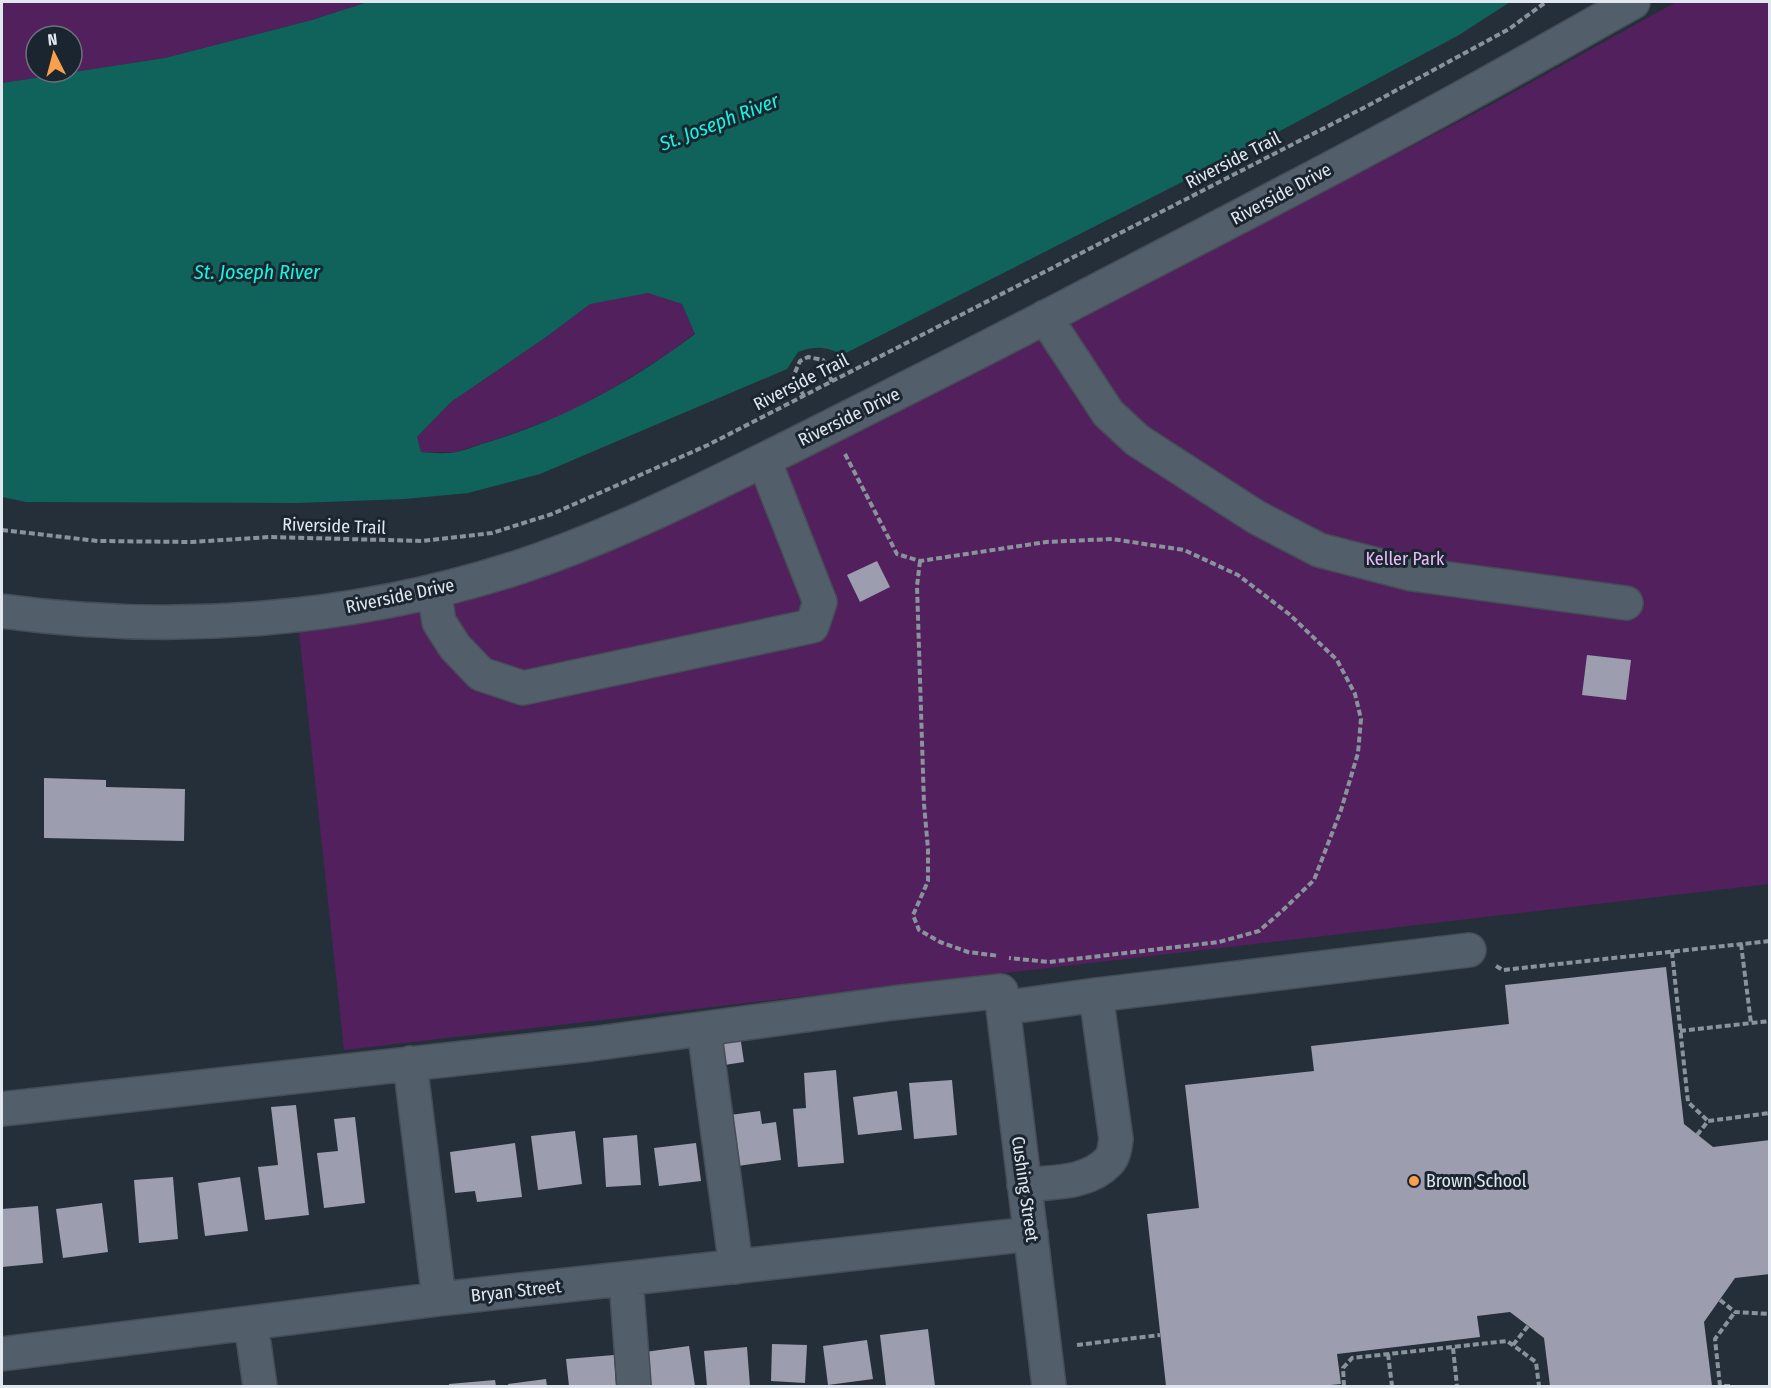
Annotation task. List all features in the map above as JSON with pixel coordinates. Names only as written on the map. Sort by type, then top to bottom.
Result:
[{"type":"street","name":"Riverside Drive","points":[[2,610],[60,619],[124,622],[218,622],[296,615],[434,591],[511,570],[581,545],[657,513],[1045,317],[1424,119],[1633,2]]},
{"type":"street","points":[[1045,317],[1108,412],[1137,440],[1256,517],[1319,550],[1412,574],[1626,603]]},
{"type":"street","points":[[434,591],[439,622],[455,647],[481,674],[523,688],[812,626],[820,602],[764,460]]},
{"type":"street","points":[[2,1109],[591,1044],[892,1003],[1096,995],[1469,950]]},
{"type":"street","points":[[1024,1185],[1080,1180],[1111,1160],[1116,1139],[1096,995]]},
{"type":"street","name":"Cushing Street","points":[[1002,1000],[1049,1386]]},
{"type":"street","points":[[704,1029],[736,1268]]},
{"type":"street","points":[[410,1063],[439,1299]]},
{"type":"street","name":"Bryan Street","points":[[2,1354],[439,1299],[1031,1234]]},
{"type":"street","points":[[626,1280],[634,1386]]},
{"type":"street","points":[[251,1323],[260,1386]]},
{"type":"path","name":"Riverside Trail","points":[[2,530],[98,541],[191,542],[270,537],[422,541],[492,533],[563,510],[708,445],[1371,104],[1509,29],[1546,2]]},
{"type":"path","points":[[804,396],[794,376],[800,361],[808,357],[823,360],[832,382]]},
{"type":"path","points":[[812,392],[897,554],[920,561],[1046,542],[1112,539],[1184,550],[1238,575],[1289,614],[1337,660],[1355,694],[1361,719],[1358,753],[1314,880],[1259,931],[1219,942],[1049,962],[968,952],[940,942],[919,930],[913,915],[928,881],[917,586],[920,561]]},
{"type":"path","points":[[1503,970],[1770,941]]},
{"type":"path","points":[[1741,944],[1751,1023]]},
{"type":"path","points":[[1672,952],[1688,1102],[1708,1120]]},
{"type":"path","points":[[1680,1031],[1770,1020]]},
{"type":"path","points":[[1697,1135],[1708,1120],[1770,1113]]},
{"type":"path","points":[[1720,1300],[1735,1312],[1770,1314]]},
{"type":"path","points":[[1731,1386],[1722,1386],[1715,1339],[1735,1312]]},
{"type":"path","points":[[1513,1345],[1528,1326]]},
{"type":"path","points":[[1067,1346],[1160,1335]]},
{"type":"path","points":[[1344,1386],[1342,1368],[1352,1358],[1507,1341],[1536,1362],[1539,1386]]},
{"type":"path","points":[[1453,1348],[1457,1386]]},
{"type":"path","points":[[1388,1354],[1392,1386]]},
{"type":"green space","points":[[2,2],[368,2],[312,20],[165,58],[84,70],[84,24],[24,24],[24,80],[2,83]]},
{"type":"green space","name":"Keller Park","points":[[1676,2],[1769,2],[1769,884],[344,1050],[299,632],[423,611],[525,583],[616,548],[1070,323],[1485,108]]},
{"type":"green space","points":[[648,293],[682,304],[695,333],[669,353],[615,387],[565,414],[456,452],[421,452],[417,437],[451,402],[549,335],[590,303]]},
{"type":"water","name":"St. Joseph River","points":[[368,2],[1510,2],[1459,35],[1237,154],[842,355],[820,348],[798,352],[787,369],[540,474],[468,493],[405,499],[297,503],[26,502],[2,497],[2,83],[24,80],[24,84],[84,84],[84,70],[165,58],[312,20]],"holes":[[[648,293],[682,304],[695,334],[623,382],[546,421],[457,452],[421,452],[417,437],[451,402],[590,304]]]},
{"type":"building","points":[[877,561],[890,587],[860,602],[847,575]]},
{"type":"building","points":[[1587,655],[1631,660],[1626,700],[1582,695]]},
{"type":"building","points":[[44,778],[106,780],[106,787],[185,789],[184,841],[44,838]]},
{"type":"building","points":[[1666,967],[1684,1124],[1713,1147],[1770,1140],[1770,1274],[1735,1278],[1704,1322],[1712,1386],[1550,1386],[1544,1338],[1510,1312],[1477,1316],[1480,1337],[1337,1354],[1341,1384],[1166,1386],[1147,1214],[1199,1208],[1185,1085],[1314,1071],[1311,1046],[1509,1024],[1505,985]]},
{"type":"building","points":[[739,1029],[744,1062],[718,1066],[713,1032]]},
{"type":"building","points":[[836,1070],[844,1163],[798,1167],[793,1109],[806,1108],[804,1073]]},
{"type":"building","points":[[952,1080],[957,1135],[914,1139],[909,1083]]},
{"type":"building","points":[[897,1091],[902,1130],[858,1135],[853,1097]]},
{"type":"building","points":[[296,1105],[309,1215],[265,1220],[258,1167],[278,1165],[271,1107]]},
{"type":"building","points":[[760,1111],[762,1124],[776,1122],[781,1160],[738,1166],[730,1115]]},
{"type":"building","points":[[355,1117],[365,1203],[324,1208],[317,1153],[338,1151],[334,1119]]},
{"type":"building","points":[[575,1131],[582,1184],[538,1190],[531,1136]]},
{"type":"building","points":[[637,1135],[641,1185],[606,1187],[603,1138]]},
{"type":"building","points":[[515,1143],[522,1197],[477,1202],[475,1191],[455,1193],[450,1152]]},
{"type":"building","points":[[696,1143],[701,1181],[659,1186],[654,1148]]},
{"type":"building","points":[[173,1177],[178,1239],[139,1243],[134,1180]]},
{"type":"building","points":[[240,1177],[248,1231],[205,1236],[198,1183]]},
{"type":"building","points":[[102,1203],[108,1252],[63,1258],[56,1209]]},
{"type":"building","points":[[38,1206],[43,1263],[2,1267],[2,1209]]},
{"type":"building","points":[[928,1329],[935,1386],[886,1386],[880,1335]]},
{"type":"building","points":[[867,1340],[873,1379],[828,1385],[823,1346]]},
{"type":"building","points":[[772,1344],[807,1345],[805,1383],[771,1381]]},
{"type":"building","points":[[689,1346],[695,1386],[649,1386],[645,1352]]},
{"type":"building","points":[[747,1347],[750,1386],[707,1386],[704,1351]]},
{"type":"building","points":[[614,1355],[616,1386],[569,1386],[566,1359]]},
{"type":"building","points":[[546,1379],[547,1386],[509,1386],[508,1384]]},
{"type":"building","points":[[495,1380],[496,1386],[449,1386],[449,1384]]},
{"type":"place","name":"Brown School","points":[[1414,1181]]}]
